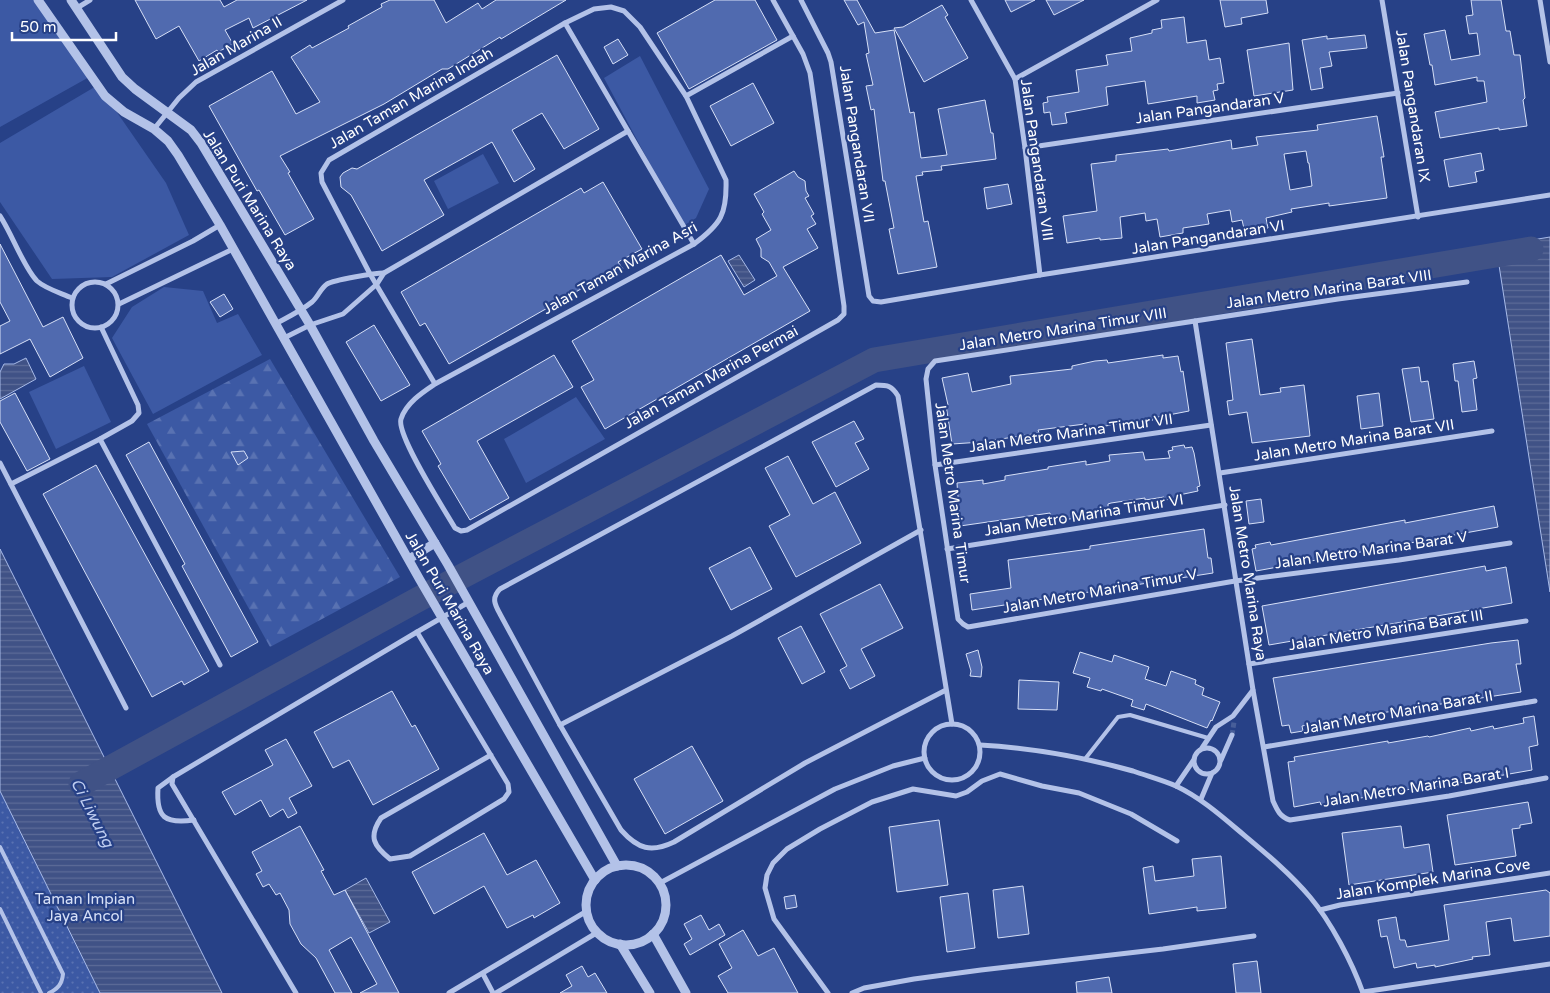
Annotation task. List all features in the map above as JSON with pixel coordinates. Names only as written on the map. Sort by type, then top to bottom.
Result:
[{"type":"street","name":"Jalan Puri Marina Raya","points":[[38,0],[105,96],[124,112],[154,129],[168,141],[178,155],[220,225],[420,580],[434,601],[595,880]]},
{"type":"street","points":[[74,4],[90,0]]},
{"type":"street","name":"Jalan Marina II","points":[[154,129],[179,98],[196,82],[343,0]]},
{"type":"street","name":"Jalan Taman Marina Permai","points":[[435,384],[419,395],[406,410],[401,419],[400,428],[455,528],[461,531],[467,530],[838,320],[844,314],[810,73],[803,54],[773,0]]},
{"type":"street","name":"Jalan Pangandaran VII","points":[[801,0],[831,62],[870,298]]},
{"type":"street","name":"Jalan Pangandaran VIII","points":[[971,0],[1015,79],[1040,275]]},
{"type":"street","points":[[1015,79],[1156,0]]},
{"type":"street","name":"Jalan Pangandaran IX","points":[[1382,0],[1418,217]]},
{"type":"street","points":[[1540,0],[1550,62]]},
{"type":"street","name":"Jalan Puri Marina Raya","points":[[74,4],[122,77],[135,89],[191,130],[200,143],[310,325],[374,441],[469,602],[617,866]]},
{"type":"street","name":"Jalan Taman Marina Indah","points":[[435,384],[370,274],[322,182],[321,173],[329,160],[565,23],[594,9],[611,7],[624,11],[640,27],[686,96]]},
{"type":"street","points":[[565,23],[694,244]]},
{"type":"street","points":[[686,96],[793,36]]},
{"type":"street","name":"Jalan Pangandaran V","points":[[1025,148],[1398,92]]},
{"type":"street","name":"Jalan Taman Marina Asri","points":[[435,384],[694,244],[712,230],[723,214],[727,195],[726,180],[686,96]]},
{"type":"street","points":[[275,324],[301,310],[314,300],[320,290],[328,284],[370,274],[384,273],[628,131]]},
{"type":"street","name":"Jalan Pangandaran VI","points":[[870,298],[873,301],[881,302],[1040,275],[1550,195]]},
{"type":"street","points":[[0,216],[8,227],[28,268],[37,280],[72,298]]},
{"type":"street","points":[[106,284],[193,241],[220,225]]},
{"type":"street","points":[[118,304],[233,249]]},
{"type":"street","points":[[284,338],[310,325],[343,314],[377,284],[384,273]]},
{"type":"street","points":[[90,282],[106,284],[117,296],[118,312],[108,324],[101,327],[85,326],[73,314],[72,298],[76,290],[82,285],[90,282]]},
{"type":"street","name":"Jalan Metro Marina Barat VIII","points":[[1195,321],[1467,282]]},
{"type":"street","name":"Jalan Metro Marina Timur VIII","points":[[935,361],[1195,321]]},
{"type":"street","name":"Jalan Metro Marina Raya","points":[[1195,321],[1253,690],[1273,801],[1278,812],[1284,818],[1290,820]]},
{"type":"street","points":[[11,484],[100,439],[132,421],[138,413],[138,405],[101,327]]},
{"type":"street","name":"Jalan Metro Marina Timur","points":[[935,361],[928,369],[926,379],[935,465],[958,619],[968,627]]},
{"type":"street","points":[[946,690],[805,763],[683,838],[662,848],[648,849],[631,842],[621,830],[560,726],[494,605],[494,598],[498,591],[876,385],[886,385],[893,388],[898,396],[952,724]]},
{"type":"street","name":"Jalan Metro Marina Timur VII","points":[[935,465],[1212,425]]},
{"type":"street","name":"Jalan Metro Marina Barat VII","points":[[1220,474],[1492,431]]},
{"type":"street","points":[[100,439],[220,665]]},
{"type":"street","points":[[0,463],[126,708]]},
{"type":"street","name":"Jalan Metro Marina Timur VI","points":[[947,549],[1225,505]]},
{"type":"street","points":[[560,726],[732,636],[921,530]]},
{"type":"street","points":[[409,559],[435,543]]},
{"type":"street","name":"Jalan Metro Marina Barat V","points":[[1236,581],[1399,560],[1510,543]]},
{"type":"street","name":"Jalan Metro Marina Timur V","points":[[968,627],[1236,581]]},
{"type":"street","points":[[194,820],[178,822],[168,820],[162,815],[157,803],[158,788],[173,777],[469,602]]},
{"type":"street","name":"Jalan Metro Marina Barat III","points":[[1249,664],[1526,620]]},
{"type":"street","points":[[417,632],[491,755],[508,784],[509,792],[504,799],[410,856],[390,859],[378,849],[373,834],[381,818],[491,755]]},
{"type":"street","points":[[1176,786],[1193,761],[1197,751],[1202,748],[1216,727],[1233,716],[1253,690]]},
{"type":"street","name":"Jalan Metro Marina Barat II","points":[[1264,747],[1535,701]]},
{"type":"street","points":[[1233,716],[1234,722]]},
{"type":"street","points":[[952,724],[964,726],[974,734],[980,746],[980,758],[974,769],[964,777],[952,780],[940,777],[930,769],[924,750],[930,734],[936,729],[952,724]]},
{"type":"street","points":[[1193,761],[1197,770],[1202,773],[1212,773],[1217,770],[1232,735]]},
{"type":"street","points":[[980,746],[1019,747],[1118,767],[1176,786],[1201,799],[1284,870],[1310,897],[1320,910],[1355,971],[1363,992],[1550,964]]},
{"type":"street","points":[[1202,748],[1212,748],[1217,751],[1221,761]]},
{"type":"street","points":[[660,883],[836,789],[893,766],[925,758]]},
{"type":"street","points":[[1201,799],[1212,773]]},
{"type":"street","points":[[828,993],[774,918],[765,888],[767,875],[773,863],[787,849],[820,829],[872,802],[913,789],[956,796],[967,792],[982,781],[1000,774],[1042,786],[1079,793],[1131,814],[1177,841]]},
{"type":"street","points":[[173,777],[172,784],[296,993]]},
{"type":"street","name":"Jalan Metro Marina Barat I","points":[[1290,820],[1449,796],[1546,778]]},
{"type":"street","points":[[629,865],[641,868],[652,874],[660,883],[666,896],[666,910],[662,923],[653,934],[643,941],[632,944],[620,944],[608,940],[590,923],[587,911],[589,889],[595,880],[605,871],[617,866],[629,865]]},
{"type":"street","name":"Jalan Komplek Marina Cove","points":[[1320,910],[1340,905],[1550,873]]},
{"type":"street","points":[[449,993],[587,911]]},
{"type":"street","points":[[483,974],[495,993],[598,932]]},
{"type":"street","points":[[653,934],[686,993]]},
{"type":"street","points":[[852,993],[864,988],[962,972],[1163,949],[1254,936]]},
{"type":"street","points":[[620,944],[650,993]]},
{"type":"lane","points":[[1086,760],[1118,717],[1130,715],[1208,738]]},
{"type":"lane","points":[[0,848],[63,974],[62,982],[55,990],[49,993]]},
{"type":"lane","points":[[0,909],[41,993]]},
{"type":"green space","points":[[0,0],[36,0],[91,76],[0,127]]},
{"type":"green space","points":[[640,56],[709,189],[696,218],[683,226],[604,78]]},
{"type":"green space","points":[[98,85],[166,183],[189,235],[112,277],[52,279],[0,202],[0,143]]},
{"type":"green space","points":[[483,154],[499,183],[448,209],[434,181]]},
{"type":"green space","points":[[164,287],[203,291],[217,323],[238,314],[262,355],[153,414],[112,338],[132,307]]},
{"type":"green space","points":[[270,359],[400,577],[270,647],[147,424]]},
{"type":"green space","points":[[84,366],[111,422],[56,449],[29,392]]},
{"type":"green space","points":[[576,397],[605,439],[526,483],[504,439]]},
{"type":"green space","name":"Taman Impian Jaya Ancol","points":[[0,549],[222,993],[0,993]]},
{"type":"water","points":[[1550,237],[1550,592],[1496,246]]},
{"type":"water","points":[[739,255],[755,280],[744,287],[728,261]]},
{"type":"water","points":[[26,358],[36,379],[0,399],[0,372],[4,364],[14,364]]},
{"type":"water","name":"Taman Impian Jaya Ancol","points":[[0,549],[222,993],[100,993],[0,791]]},
{"type":"water","points":[[366,878],[390,922],[369,933],[345,890]]},
{"type":"building","points":[[135,0],[220,0],[224,7],[237,0],[307,0],[253,28],[249,18],[225,30],[233,44],[218,52],[217,50],[199,61],[179,26],[156,39]]},
{"type":"building","points":[[390,0],[434,0],[446,23],[478,3],[482,9],[496,0],[566,0],[448,69],[442,69],[384,104],[280,156],[314,219],[285,235],[259,190],[257,191],[209,106],[272,71],[296,114],[320,102],[291,57],[310,45],[312,48],[349,28],[348,26],[382,7],[381,4]]},
{"type":"building","points":[[715,0],[755,0],[777,40],[689,89],[657,33]]},
{"type":"building","points":[[844,0],[857,0],[875,33],[894,30],[910,113],[914,112],[921,158],[947,155],[938,109],[985,100],[991,133],[993,133],[996,159],[941,166],[942,170],[922,172],[923,175],[916,176],[924,222],[928,221],[937,267],[898,274],[889,229],[894,228],[885,181],[883,181],[874,109],[871,110],[866,86],[873,85],[866,54],[869,53],[864,22],[858,25]]},
{"type":"building","points":[[1005,0],[1035,0],[1011,12]]},
{"type":"building","points":[[1046,0],[1084,0],[1054,15]]},
{"type":"building","points":[[1220,0],[1266,0],[1268,13],[1241,18],[1242,24],[1225,27]]},
{"type":"building","points":[[1471,0],[1501,0],[1506,31],[1510,31],[1514,55],[1520,55],[1527,126],[1499,130],[1499,128],[1440,138],[1435,112],[1487,102],[1484,81],[1477,81],[1477,77],[1435,85],[1424,34],[1445,30],[1451,60],[1480,55],[1477,33],[1469,34],[1466,16],[1473,15]]},
{"type":"building","points":[[942,5],[948,15],[945,17],[968,58],[924,82],[894,28],[903,27]]},
{"type":"building","points":[[1184,17],[1187,43],[1206,40],[1209,60],[1220,58],[1224,83],[1217,84],[1218,90],[1213,91],[1215,100],[1197,103],[1197,96],[1148,104],[1145,81],[1106,87],[1108,105],[1065,113],[1067,123],[1052,125],[1050,112],[1044,113],[1043,103],[1048,102],[1047,97],[1079,92],[1076,70],[1108,65],[1106,55],[1132,51],[1130,38],[1152,33],[1152,30],[1162,28],[1161,20]]},
{"type":"building","points":[[1365,35],[1367,48],[1329,52],[1332,66],[1320,68],[1323,88],[1311,90],[1302,40],[1327,36],[1327,39]]},
{"type":"building","points":[[618,39],[628,55],[613,64],[604,47]]},
{"type":"building","points":[[1289,43],[1293,90],[1254,96],[1247,50]]},
{"type":"building","points":[[557,55],[599,129],[564,149],[542,113],[512,130],[535,169],[514,182],[492,142],[424,180],[444,215],[382,251],[351,195],[341,187],[340,177],[343,173],[352,168],[357,169]]},
{"type":"building","points":[[753,83],[774,123],[731,146],[710,106]]},
{"type":"building","points":[[1377,116],[1384,157],[1381,157],[1387,198],[1329,206],[1329,203],[1291,209],[1292,212],[1266,218],[1268,228],[1245,233],[1242,220],[1232,222],[1230,210],[1207,214],[1209,224],[1183,228],[1183,233],[1160,237],[1157,219],[1146,221],[1145,213],[1120,217],[1122,238],[1100,240],[1100,238],[1067,243],[1063,216],[1097,211],[1091,164],[1116,161],[1116,155],[1168,149],[1169,151],[1231,140],[1232,149],[1258,145],[1256,137],[1318,130],[1317,125]],"holes":[[[1306,151],[1312,186],[1290,190],[1284,154]]]},
{"type":"building","points":[[1481,153],[1484,170],[1475,172],[1477,182],[1449,187],[1444,160]]},
{"type":"building","points":[[794,171],[798,177],[805,181],[806,191],[809,196],[805,198],[814,214],[811,216],[816,224],[807,229],[818,248],[783,267],[810,311],[605,429],[581,387],[594,380],[572,341],[721,255],[744,295],[777,276],[769,262],[761,257],[761,249],[756,239],[771,230],[754,194]]},
{"type":"building","points":[[603,182],[642,249],[618,262],[623,269],[611,276],[609,273],[449,364],[425,323],[420,326],[401,292],[581,188],[584,193]]},
{"type":"building","points":[[1008,184],[1012,204],[987,209],[984,188]]},
{"type":"building","points":[[0,244],[43,327],[63,317],[83,358],[50,377],[30,339],[0,354],[0,326],[10,321],[0,302]]},
{"type":"building","points":[[224,294],[233,309],[220,317],[210,302]]},
{"type":"building","points":[[374,325],[410,385],[381,401],[346,342]]},
{"type":"building","points":[[1252,339],[1260,395],[1281,392],[1280,388],[1304,385],[1310,436],[1252,443],[1247,412],[1229,415],[1227,401],[1233,400],[1226,343]]},
{"type":"building","points":[[554,355],[573,387],[477,441],[509,498],[470,520],[438,466],[441,464],[422,431]]},
{"type":"building","points":[[1163,355],[1163,358],[1178,356],[1181,372],[1183,371],[1189,411],[1153,418],[1153,420],[1143,422],[1143,420],[1086,429],[1085,424],[1038,430],[1039,433],[982,442],[952,444],[946,405],[948,405],[942,378],[968,373],[972,392],[1011,384],[1010,376],[1072,369],[1072,366],[1095,361],[1107,360],[1108,363]]},
{"type":"building","points":[[1474,361],[1477,378],[1473,379],[1477,410],[1462,412],[1458,381],[1455,381],[1453,364]]},
{"type":"building","points":[[1419,367],[1421,382],[1428,381],[1434,419],[1411,422],[1402,369]]},
{"type":"building","points":[[15,393],[50,459],[27,471],[0,422],[0,401]]},
{"type":"building","points":[[1379,393],[1383,426],[1361,429],[1357,396]]},
{"type":"building","points":[[854,421],[864,439],[855,443],[869,469],[836,487],[812,442]]},
{"type":"building","points":[[149,442],[258,642],[231,657],[182,566],[185,564],[126,455]]},
{"type":"building","points":[[1184,445],[1185,448],[1192,447],[1200,486],[1197,487],[1198,491],[1179,495],[1180,498],[1164,500],[1164,497],[1145,500],[1145,498],[1111,503],[1108,504],[1108,508],[1078,514],[1078,518],[1051,521],[1050,513],[960,526],[957,483],[983,480],[983,484],[1005,480],[1005,476],[1048,469],[1048,467],[1086,461],[1086,465],[1110,461],[1109,455],[1143,452],[1145,460],[1170,458],[1168,451],[1173,450],[1172,447]]},
{"type":"building","points":[[244,451],[248,458],[238,465],[231,452]]},
{"type":"building","points":[[788,456],[813,504],[835,492],[861,543],[796,577],[769,526],[790,515],[765,468]]},
{"type":"building","points":[[96,465],[209,671],[184,685],[182,681],[152,697],[43,494]]},
{"type":"building","points":[[1261,499],[1264,522],[1249,524],[1246,501]]},
{"type":"building","points":[[1494,506],[1498,527],[1256,571],[1252,549],[1256,548],[1255,545],[1270,542],[1271,545],[1405,520],[1405,523]]},
{"type":"building","points":[[1204,529],[1208,558],[1211,558],[1213,573],[972,610],[970,594],[1011,588],[1008,560],[1090,549],[1090,546]]},
{"type":"building","points":[[750,547],[772,589],[731,610],[709,568]]},
{"type":"building","points":[[1485,566],[1486,571],[1506,567],[1512,603],[1269,645],[1262,606]]},
{"type":"building","points":[[880,584],[903,628],[861,649],[875,676],[850,689],[840,670],[847,666],[820,614]]},
{"type":"building","points":[[801,626],[825,672],[802,684],[778,638]]},
{"type":"building","points":[[1518,640],[1521,664],[1516,664],[1521,692],[1327,721],[1302,726],[1303,731],[1291,733],[1289,725],[1282,726],[1273,678]]},
{"type":"building","points":[[978,650],[982,667],[981,677],[970,676],[971,671],[966,654]]},
{"type":"building","points":[[1080,652],[1112,662],[1114,655],[1149,667],[1145,679],[1166,686],[1171,671],[1196,680],[1195,684],[1204,688],[1202,695],[1220,702],[1212,721],[1207,728],[1146,704],[1144,710],[1131,706],[1133,700],[1102,689],[1101,691],[1087,687],[1090,678],[1073,673]]},
{"type":"building","points":[[1019,680],[1059,682],[1057,710],[1018,709]]},
{"type":"building","points":[[392,691],[412,727],[415,725],[439,769],[373,805],[349,760],[333,768],[314,732]]},
{"type":"building","points":[[1534,716],[1538,745],[1529,747],[1532,770],[1418,790],[1417,788],[1321,805],[1320,802],[1294,807],[1288,762],[1295,761],[1294,757],[1388,741],[1388,743],[1429,737],[1470,728],[1471,731],[1493,726],[1494,729],[1524,723],[1523,718]]},
{"type":"building","points":[[286,739],[312,786],[289,798],[297,813],[288,818],[283,809],[270,817],[261,800],[235,815],[222,792],[273,765],[265,750]]},
{"type":"building","points":[[692,746],[723,801],[665,834],[634,779]]},
{"type":"building","points":[[1528,802],[1532,823],[1520,825],[1520,828],[1512,829],[1516,856],[1455,865],[1447,815]]},
{"type":"building","points":[[939,820],[948,885],[897,892],[889,827]]},
{"type":"building","points":[[300,826],[324,870],[321,871],[334,895],[345,890],[399,993],[360,993],[377,984],[351,937],[329,950],[352,993],[335,993],[316,958],[301,944],[290,924],[289,910],[280,893],[276,895],[269,884],[263,887],[256,874],[262,871],[252,852]]},
{"type":"building","points":[[1401,826],[1404,848],[1429,844],[1433,872],[1349,885],[1342,833]]},
{"type":"building","points":[[484,833],[507,875],[536,860],[560,903],[534,918],[533,915],[507,928],[484,886],[434,914],[412,872]]},
{"type":"building","points":[[1221,856],[1226,908],[1197,911],[1197,907],[1149,914],[1143,868],[1153,866],[1155,881],[1194,876],[1192,859]]},
{"type":"building","points":[[1023,886],[1029,934],[998,938],[993,890]]},
{"type":"building","points":[[1546,890],[1550,893],[1550,936],[1514,941],[1511,918],[1486,922],[1490,955],[1472,957],[1473,959],[1435,967],[1435,965],[1417,968],[1416,963],[1394,968],[1387,936],[1381,937],[1378,920],[1396,917],[1400,940],[1405,940],[1407,947],[1449,940],[1444,905]]},
{"type":"building","points":[[968,893],[975,948],[947,952],[940,897]]},
{"type":"building","points":[[795,895],[797,907],[786,909],[784,897]]},
{"type":"building","points":[[701,915],[709,930],[719,924],[725,935],[690,955],[684,944],[692,939],[684,924]]},
{"type":"building","points":[[743,930],[758,956],[774,948],[798,993],[728,993],[718,976],[732,968],[719,944]]},
{"type":"building","points":[[1257,961],[1261,993],[1236,993],[1233,964]]},
{"type":"building","points":[[582,966],[588,977],[595,973],[607,993],[560,993],[572,986],[566,975]]},
{"type":"building","points":[[1109,977],[1112,993],[1077,993],[1076,982]]},
{"type":"waterway","name":"Ci Liwung","points":[[81,784],[417,600],[874,360],[1531,249]]},
{"type":"tunnel","points":[[1232,735],[1234,722]]}]
